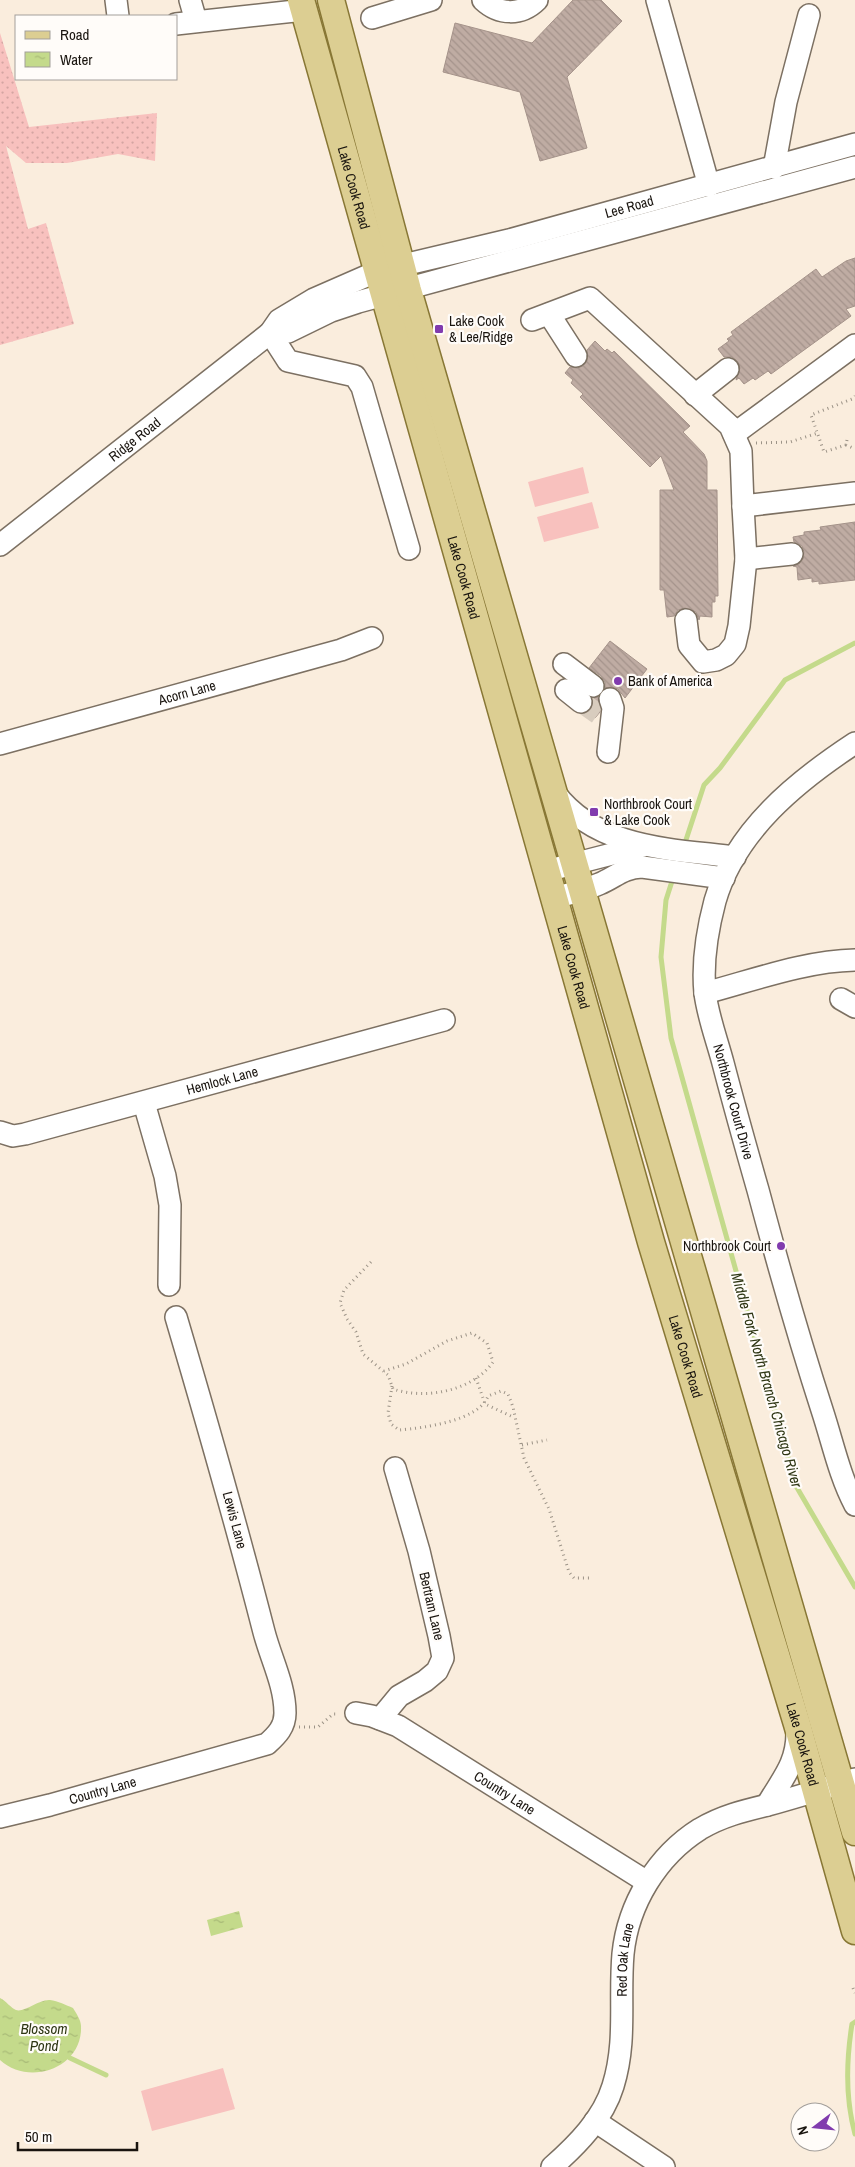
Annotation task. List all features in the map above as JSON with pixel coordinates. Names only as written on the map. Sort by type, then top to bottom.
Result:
[{"type":"main road","name":"Lake Cook Road","points":[[331,0],[389,268]]},
{"type":"main road","name":"Lake Cook Road","points":[[303,5],[389,268],[546,871],[664,1288],[816,1791],[855,1931]]},
{"type":"main road","name":"Lake Cook Road","points":[[396,293],[552,790],[848,1781],[855,1832]]},
{"type":"street","points":[[116,0],[118,15]]},
{"type":"street","points":[[190,0],[186,22],[303,5]]},
{"type":"street","points":[[372,18],[431,0]]},
{"type":"street","points":[[483,0],[501,11],[514,12],[526,9],[537,0]]},
{"type":"street","points":[[657,0],[709,186]]},
{"type":"street","points":[[774,168],[786,102],[809,15]]},
{"type":"street","name":"Lee Road","points":[[389,268],[509,240],[855,144]]},
{"type":"street","name":"Lee Road","points":[[396,293],[855,167]]},
{"type":"street","name":"Ridge Road","points":[[0,545],[270,333],[279,320],[314,299],[389,268]]},
{"type":"street","name":"Ridge Road","points":[[270,333],[288,332],[331,312],[396,293]]},
{"type":"street","points":[[576,356],[540,317],[590,298],[730,426],[736,438],[741,451],[746,559],[739,626],[735,644],[726,654],[716,660],[703,662],[689,645],[686,620]]},
{"type":"street","points":[[270,333],[288,361],[355,376],[362,388],[409,550]]},
{"type":"street","points":[[736,438],[855,345]]},
{"type":"street","points":[[695,395],[728,369]]},
{"type":"street","points":[[743,506],[855,493]]},
{"type":"street","points":[[746,559],[792,554]]},
{"type":"street","name":"Acorn Lane","points":[[0,744],[341,650],[372,638]]},
{"type":"street","points":[[607,712],[608,752]]},
{"type":"street","name":"Northbrook Court Drive","points":[[855,743],[837,754],[773,808],[742,842],[716,899],[706,947],[705,993],[747,1153],[809,1370],[844,1478],[855,1505]]},
{"type":"street","points":[[552,790],[571,812],[611,836],[646,845],[735,858]]},
{"type":"street","points":[[546,871],[646,845]]},
{"type":"street","points":[[554,898],[601,884],[621,871],[642,867],[724,878]]},
{"type":"street","points":[[705,993],[809,966],[838,960],[855,960]]},
{"type":"street","name":"Hemlock Lane","points":[[0,1132],[13,1136],[25,1134],[444,1020]]},
{"type":"street","points":[[144,1103],[165,1176],[170,1205],[169,1285]]},
{"type":"street","name":"Lewis Lane","points":[[176,1317],[221,1470],[264,1633],[284,1697],[286,1715],[283,1725]]},
{"type":"street","name":"Bertram Lane","points":[[380,1719],[400,1696],[425,1681],[437,1671],[442,1658],[440,1636],[396,1468]]},
{"type":"street","name":"Country Lane","points":[[356,1713],[398,1726],[648,1882]]},
{"type":"street","points":[[767,1805],[789,1771],[797,1744],[796,1724]]},
{"type":"street","name":"Country Lane","points":[[0,1817],[50,1805],[267,1744],[281,1732],[283,1725]]},
{"type":"street","name":"Red Oak Lane","points":[[552,2167],[572,2149],[595,2121],[613,2088],[620,2060],[623,2028],[623,1953],[631,1917],[648,1882],[660,1864],[676,1847],[700,1830],[729,1814],[848,1781]]},
{"type":"street","points":[[595,2121],[664,2167]]},
{"type":"path","points":[[855,396],[852,399],[811,415],[824,452],[846,444],[855,449]]},
{"type":"path","points":[[736,438],[781,443],[818,433]]},
{"type":"path","points":[[846,444],[847,440]]},
{"type":"path","points":[[371,1262],[344,1290],[340,1302],[346,1319],[356,1332],[363,1354],[384,1371],[393,1389],[405,1393],[425,1394],[468,1384],[488,1370],[493,1362],[487,1343],[472,1333],[447,1340],[406,1364],[384,1371]]},
{"type":"path","points":[[476,1378],[485,1404],[514,1417]]},
{"type":"path","points":[[392,1385],[388,1413],[391,1424],[399,1430],[460,1418],[485,1404],[488,1396],[493,1393],[501,1391],[508,1394],[528,1470],[549,1509],[569,1572],[574,1578],[592,1578]]},
{"type":"path","points":[[522,1445],[547,1440]]},
{"type":"path","points":[[283,1725],[318,1727],[333,1714],[356,1713]]},
{"type":"path","points":[[854,1988],[855,1993]]},
{"type":"shaded area","points":[[0,33],[29,127],[157,113],[155,161],[118,154],[67,163],[26,163],[6,146],[28,229],[46,223],[74,324],[0,345]]},
{"type":"shaded area","points":[[583,467],[589,493],[535,507],[528,482]]},
{"type":"shaded area","points":[[592,502],[599,528],[544,542],[537,517]]},
{"type":"shaded area","points":[[223,2068],[235,2109],[152,2131],[141,2091]]},
{"type":"water","points":[[239,1911],[243,1927],[211,1936],[207,1920]]},
{"type":"water","name":"Blossom Pond","points":[[0,1998],[16,2010],[23,2010],[46,2000],[59,2002],[73,2008],[81,2026],[79,2041],[73,2053],[64,2062],[52,2069],[39,2072],[25,2072],[12,2068],[0,2060]]},
{"type":"building","points":[[573,0],[601,0],[622,21],[567,77],[587,148],[540,161],[520,92],[443,72],[455,23],[532,43]]},
{"type":"building","points":[[855,258],[855,306],[846,309],[851,316],[771,374],[768,371],[755,380],[753,378],[744,384],[739,378],[736,380],[740,368],[738,362],[732,357],[724,357],[718,349],[729,341],[727,339],[733,335],[731,332],[816,269],[822,277],[846,261]]},
{"type":"building","points":[[595,341],[605,351],[607,349],[612,353],[614,351],[690,426],[683,432],[704,454],[707,461],[707,490],[717,490],[718,596],[715,596],[715,602],[712,602],[712,617],[700,616],[699,620],[696,612],[685,608],[678,610],[674,616],[667,617],[664,590],[660,590],[660,490],[674,490],[661,456],[650,467],[580,397],[583,394],[571,383],[573,380],[565,373],[570,367],[577,368],[583,366],[587,361],[587,350]]},
{"type":"building","points":[[855,522],[855,580],[819,584],[819,581],[812,582],[812,578],[798,580],[797,567],[793,566],[799,564],[803,559],[804,552],[802,546],[794,542],[793,537],[804,535],[804,532],[821,530],[820,527]]},
{"type":"building","name":"Bank of America","points":[[610,641],[647,669],[625,698],[618,689],[612,687],[605,688],[605,682],[601,676],[589,668]]},
{"type":"building","points":[[598,697],[600,712],[595,718],[587,712],[593,704],[593,698]]},
{"type":"waterway","name":"Middle Fork North Branch Chicago River","points":[[684,846],[704,785],[720,768],[785,680],[855,643]]},
{"type":"waterway","name":"Middle Fork North Branch Chicago River","points":[[674,875],[666,900],[661,957],[671,1038],[796,1486],[855,1587]]},
{"type":"waterway","name":"Middle Fork North Branch Chicago River","points":[[855,2022],[852,2024],[848,2066],[849,2107],[855,2134]]},
{"type":"waterway","points":[[70,2058],[106,2075]]},
{"type":"tunnel","points":[[581,702],[598,714]]},
{"type":"place","name":"Lake Cook & Lee/Ridge","points":[[439,329]]},
{"type":"place","name":"Bank of America","points":[[618,681]]},
{"type":"place","name":"Northbrook Court & Lake Cook","points":[[594,812]]},
{"type":"place","name":"Northbrook Court","points":[[781,1246]]}]
